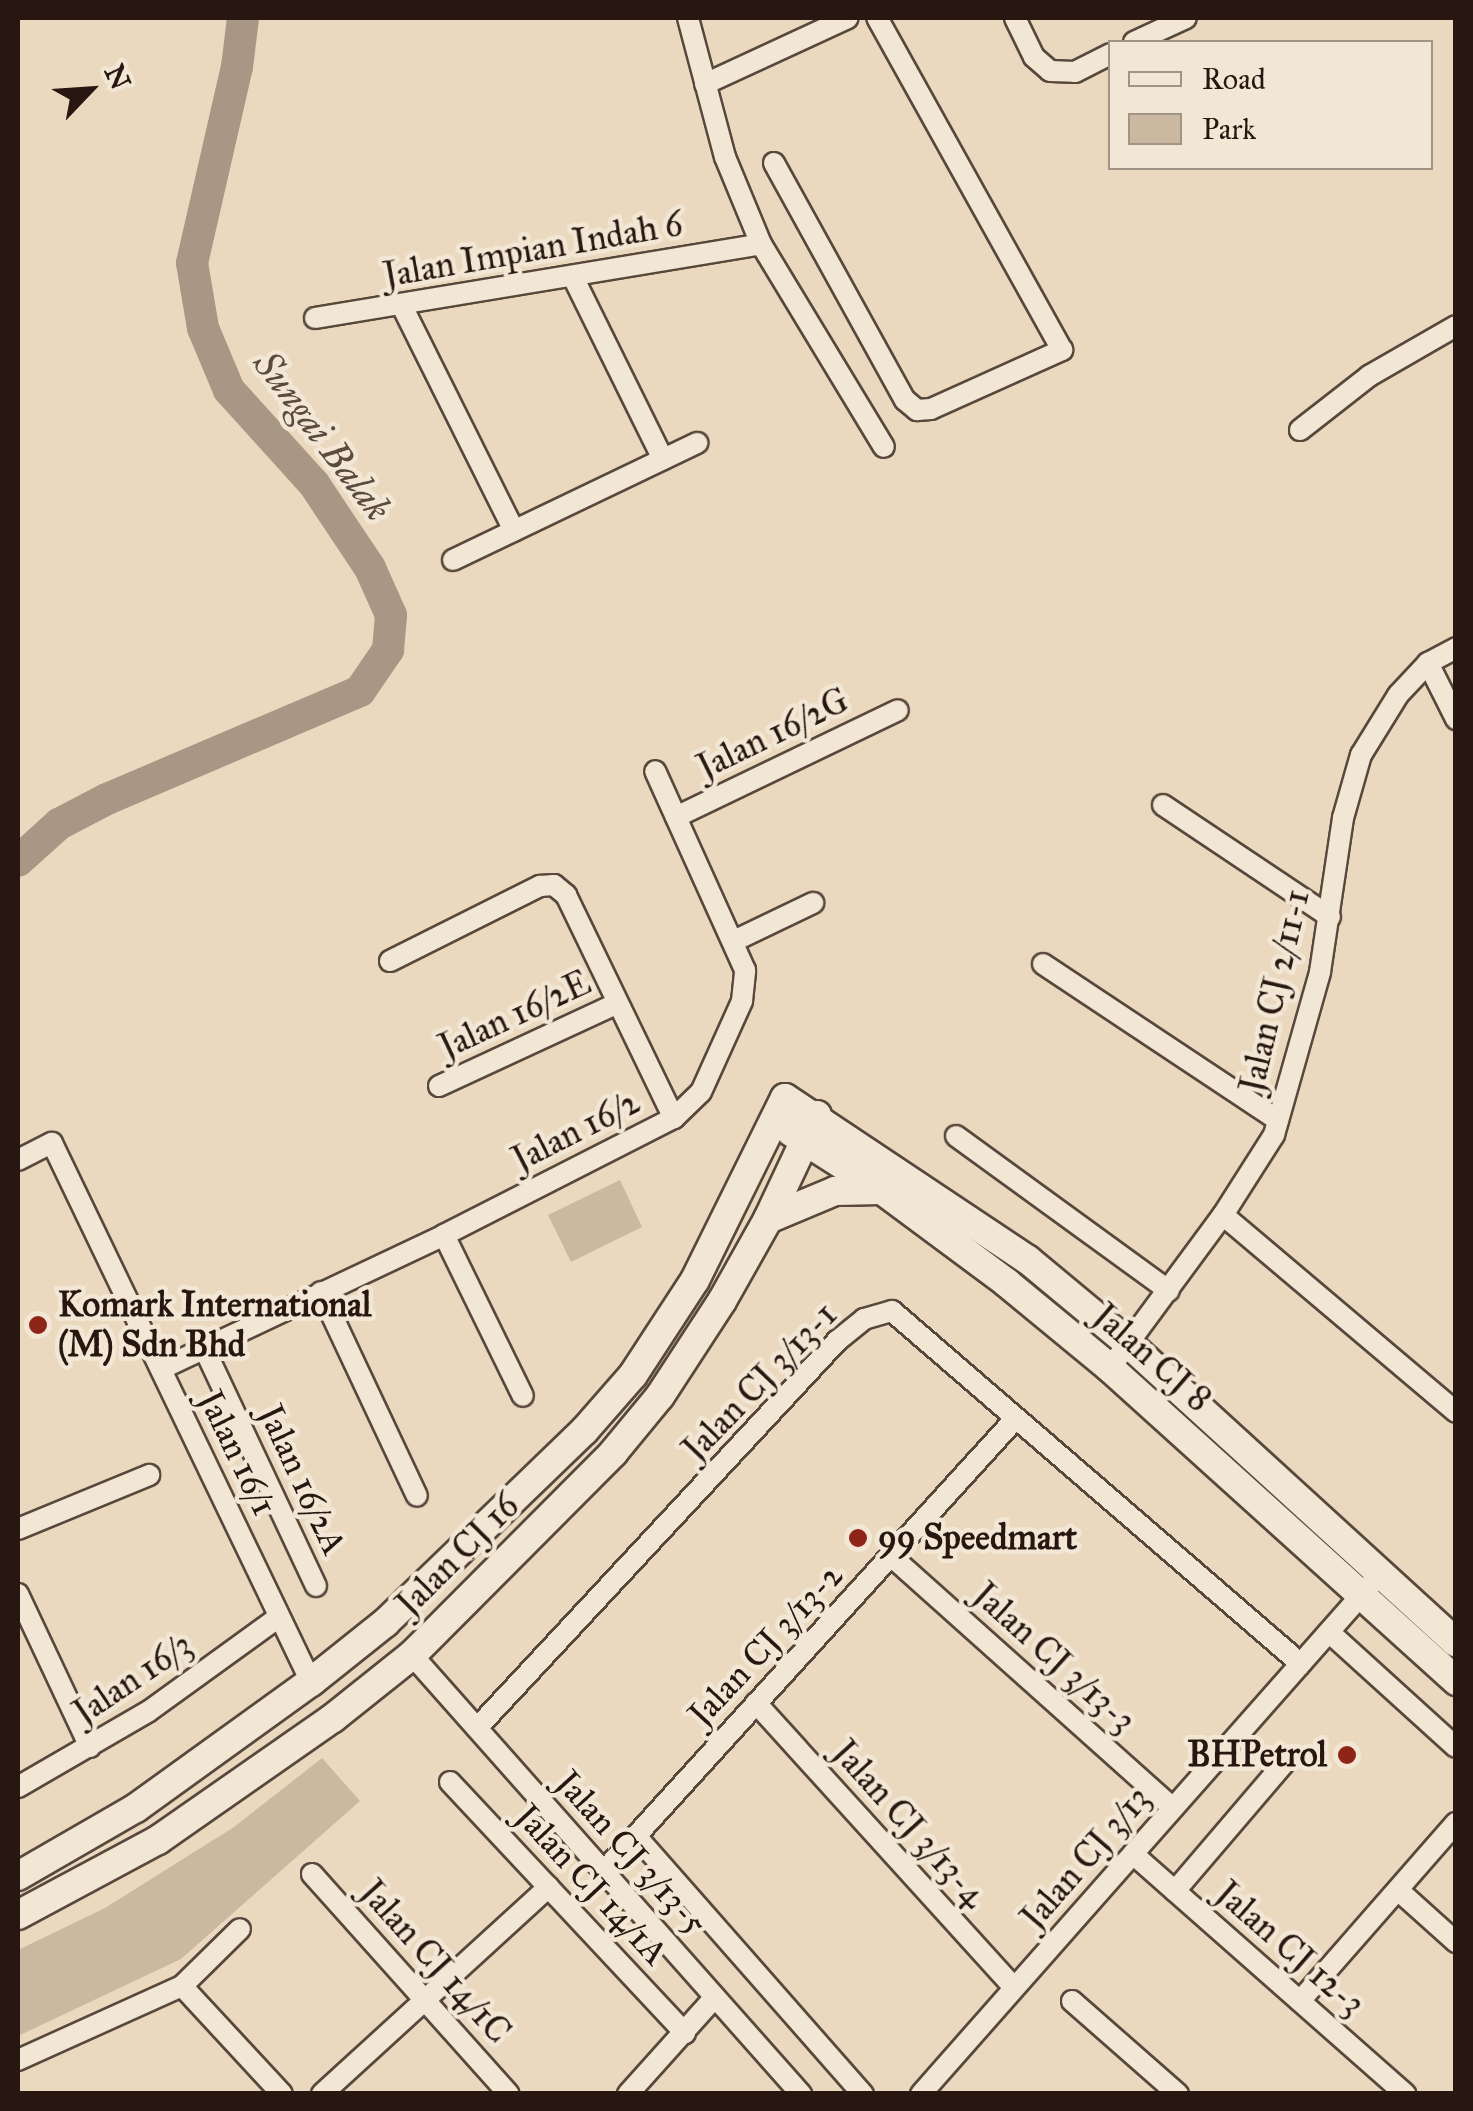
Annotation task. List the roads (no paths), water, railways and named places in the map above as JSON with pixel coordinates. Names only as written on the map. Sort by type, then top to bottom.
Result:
[{"type":"street","points":[[688,18],[725,157],[760,244],[884,447]]},
{"type":"street","points":[[705,84],[848,18]]},
{"type":"street","points":[[774,163],[905,400],[917,410],[931,408],[1062,350],[877,18]]},
{"type":"street","points":[[1015,18],[1034,57],[1050,71],[1074,72],[1108,55]]},
{"type":"street","points":[[1138,40],[1186,18]]},
{"type":"street","name":"Jalan Impian Indah 6","points":[[315,318],[760,244]]},
{"type":"street","points":[[573,277],[663,460]]},
{"type":"street","points":[[402,306],[514,531]]},
{"type":"street","points":[[1300,430],[1369,376],[1456,326]]},
{"type":"street","points":[[453,560],[697,443]]},
{"type":"street","name":"Jalan CJ 2/11-1","points":[[1110,1368],[1223,1215],[1274,1135],[1320,972],[1343,818],[1361,755],[1398,695],[1428,663],[1456,648]]},
{"type":"street","points":[[1428,663],[1456,718]]},
{"type":"street","name":"Jalan 16/2G","points":[[676,817],[898,710]]},
{"type":"street","name":"Jalan 16/2","points":[[160,1369],[444,1234],[674,1118],[700,1092],[742,1001],[744,970],[655,771]]},
{"type":"street","points":[[1163,805],[1330,916]]},
{"type":"street","points":[[390,961],[540,886],[554,885],[566,895],[674,1118]]},
{"type":"street","points":[[734,941],[813,903]]},
{"type":"street","points":[[1043,964],[1278,1120]]},
{"type":"street","name":"Jalan 16/2E","points":[[438,1086],[618,1003]]},
{"type":"street","name":"Jalan CJ 8","points":[[779,1110],[1028,1260],[1128,1344],[1370,1586],[1456,1681]]},
{"type":"street","name":"Jalan CJ 16","points":[[18,1876],[136,1808],[311,1682],[385,1623],[584,1431],[633,1375],[695,1280],[779,1110]]},
{"type":"street","name":"Jalan CJ 8","points":[[810,1127],[882,1190],[1008,1283],[1370,1586],[1456,1642]]},
{"type":"street","name":"Jalan CJ 16","points":[[18,1914],[158,1840],[333,1718],[412,1655],[612,1453],[660,1396],[722,1302],[768,1219],[810,1127]]},
{"type":"street","points":[[956,1136],[1169,1291]]},
{"type":"street","name":"Jalan 16/1","points":[[18,1160],[52,1143],[311,1682]]},
{"type":"street","points":[[768,1219],[836,1191],[882,1190]]},
{"type":"street","points":[[1223,1215],[1456,1412]]},
{"type":"street","points":[[444,1234],[523,1396]]},
{"type":"street","points":[[321,1292],[417,1496]]},
{"type":"street","name":"Jalan CJ 3/13-1","points":[[477,1728],[836,1341],[864,1319],[892,1311],[1301,1664]]},
{"type":"street","name":"Jalan 16/2A","points":[[204,1348],[316,1586]]},
{"type":"street","name":"Jalan CJ 3/13-2","points":[[604,1871],[1016,1418]]},
{"type":"street","points":[[18,1530],[149,1475]]},
{"type":"street","name":"Jalan CJ 3/13-3","points":[[890,1556],[1173,1808]]},
{"type":"street","name":"Jalan CJ 3/13","points":[[920,2094],[1370,1586]]},
{"type":"street","points":[[18,1594],[90,1747]]},
{"type":"street","name":"Jalan 16/3","points":[[18,1787],[149,1711],[280,1617]]},
{"type":"street","points":[[1329,1632],[1456,1747]]},
{"type":"street","name":"Jalan CJ 3/13-5","points":[[412,1655],[801,2094]]},
{"type":"street","name":"Jalan CJ 3/13-4","points":[[756,1703],[1014,1988]]},
{"type":"street","points":[[1175,1891],[1286,1761]]},
{"type":"street","name":"Jalan CJ 14/1A","points":[[450,1782],[684,2033]]},
{"type":"street","points":[[1300,2001],[1456,1823]]},
{"type":"street","name":"Jalan CJ 3/13-5","points":[[636,1836],[864,2094]]},
{"type":"street","name":"Jalan CJ 12-3","points":[[1133,1854],[1405,2094]]},
{"type":"street","name":"Jalan CJ 14/1C","points":[[312,1874],[509,2094]]},
{"type":"street","points":[[322,2094],[549,1888]]},
{"type":"street","points":[[1398,1890],[1456,1942]]},
{"type":"street","points":[[18,2060],[182,1986],[240,1930]]},
{"type":"street","points":[[182,1986],[282,2094]]},
{"type":"street","points":[[628,2094],[716,1997]]},
{"type":"street","points":[[1072,2001],[1178,2094]]},
{"type":"street","points":[[1372,2094],[1386,2077]]},
{"type":"waterway","name":"Sungai Balak","points":[[18,861],[59,824],[107,799],[360,691],[388,650],[391,615],[370,568],[314,484],[229,390],[203,328],[192,263],[237,67],[243,18]]},
{"type":"place","name":"Komark International (M) Sdn Bhd","points":[[38,1325]]},
{"type":"place","name":"99 Speedmart","points":[[858,1538]]},
{"type":"place","name":"BHPetrol","points":[[1347,1755]]}]
